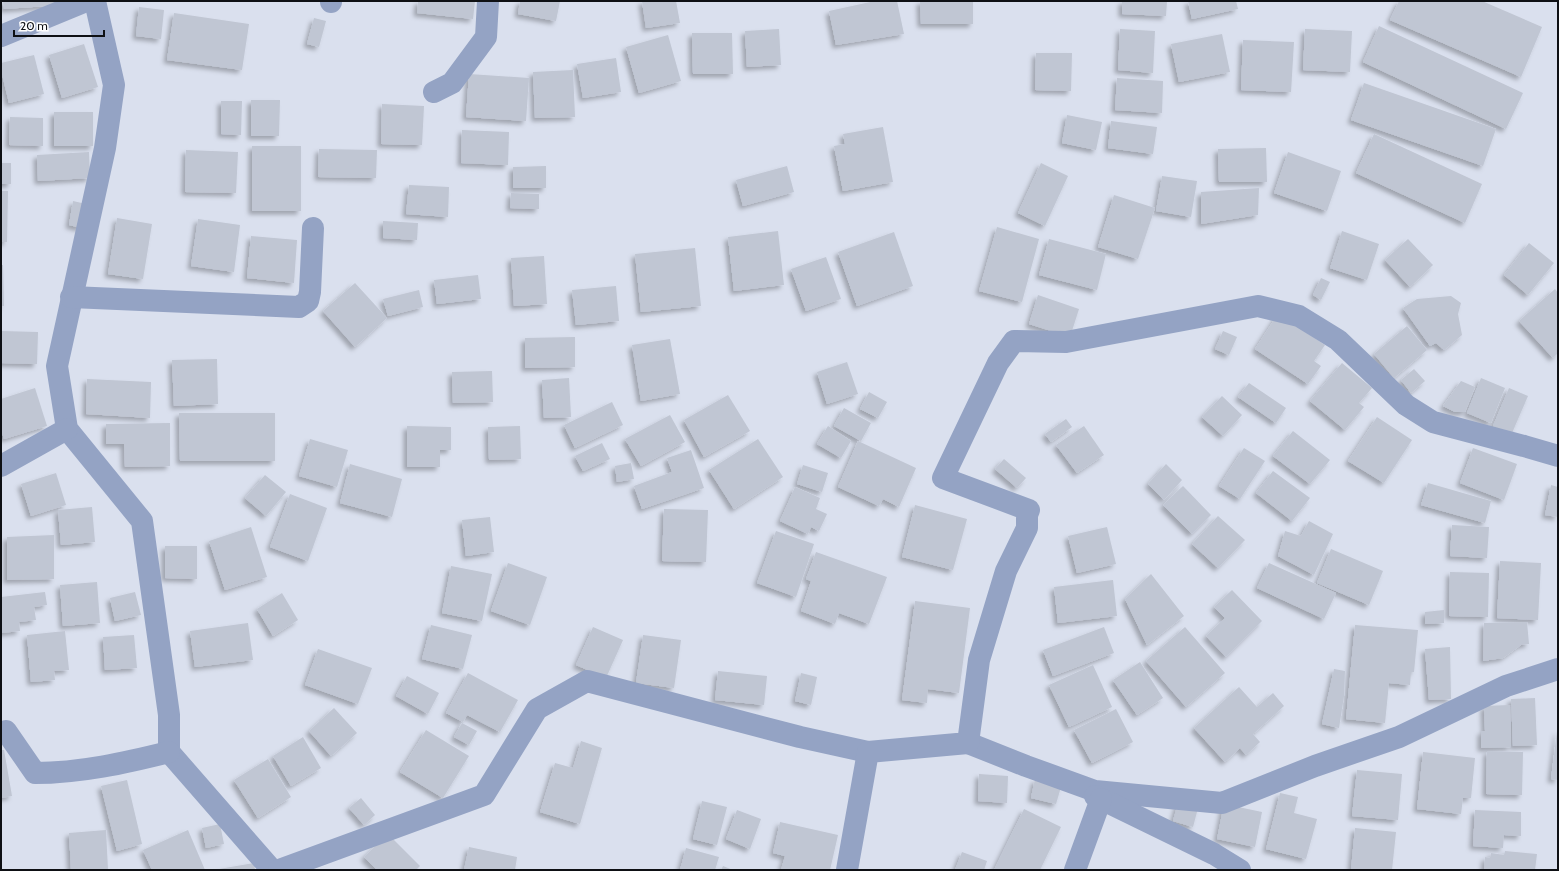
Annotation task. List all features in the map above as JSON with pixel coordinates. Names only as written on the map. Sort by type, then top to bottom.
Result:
[{"type":"street","points":[[1,36],[86,1]]},
{"type":"street","points":[[95,1],[114,85],[105,148],[57,366],[67,429],[142,521],[169,715],[169,752],[272,870]]},
{"type":"street","points":[[434,92],[452,83],[486,37],[488,1]]},
{"type":"street","points":[[71,297],[299,307],[308,301],[310,292],[314,228]]},
{"type":"street","points":[[968,744],[979,660],[1006,571],[1026,528],[1029,510],[942,478],[998,363],[1014,341],[1066,342],[1258,306],[1299,316],[1338,340],[1406,405],[1433,422],[1558,456]]},
{"type":"street","points":[[1,466],[67,429]]},
{"type":"street","points":[[279,870],[484,795],[537,708],[587,681],[800,738],[868,752],[968,744],[1095,791],[1222,803],[1315,766],[1399,737],[1506,686],[1558,668]]},
{"type":"street","points":[[6,731],[35,773],[51,773],[120,764],[169,752]]},
{"type":"street","points":[[847,870],[868,752]]},
{"type":"street","points":[[1026,766],[1066,782],[1101,799],[1214,854],[1240,870]]},
{"type":"street","points":[[1075,870],[1101,799]]},
{"type":"building","points":[[3,1],[62,1],[62,5],[4,9]]},
{"type":"building","points":[[418,1],[475,1],[473,19],[417,13]]},
{"type":"building","points":[[520,1],[560,1],[556,21],[518,14]]},
{"type":"building","points":[[642,1],[676,1],[680,23],[646,28]]},
{"type":"building","points":[[875,1],[897,1],[904,34],[836,45],[829,11]]},
{"type":"building","points":[[920,1],[973,1],[973,24],[921,24]]},
{"type":"building","points":[[1122,1],[1167,1],[1166,16],[1122,14]]},
{"type":"building","points":[[1188,1],[1236,1],[1238,9],[1192,19]]},
{"type":"building","points":[[1399,1],[1482,1],[1542,27],[1521,77],[1390,20]]},
{"type":"building","points":[[139,7],[164,10],[161,39],[136,36]]},
{"type":"building","points":[[174,13],[249,24],[242,70],[167,60]]},
{"type":"building","points":[[314,18],[326,21],[319,47],[307,44]]},
{"type":"building","points":[[1379,26],[1523,93],[1506,129],[1363,62]]},
{"type":"building","points":[[779,29],[781,65],[747,67],[745,31]]},
{"type":"building","points":[[1120,29],[1155,31],[1153,73],[1118,70]]},
{"type":"building","points":[[1305,29],[1352,31],[1350,72],[1303,70]]},
{"type":"building","points":[[692,33],[732,33],[733,74],[693,74]]},
{"type":"building","points":[[1222,34],[1230,72],[1179,82],[1171,44]]},
{"type":"building","points":[[668,35],[681,81],[639,93],[626,47]]},
{"type":"building","points":[[1243,40],[1294,42],[1291,92],[1241,90]]},
{"type":"building","points":[[84,44],[98,87],[62,98],[49,55]]},
{"type":"building","points":[[1036,53],[1072,53],[1071,91],[1035,90]]},
{"type":"building","points":[[34,55],[44,94],[9,103],[1,70],[1,63]]},
{"type":"building","points":[[616,58],[621,92],[583,98],[577,64]]},
{"type":"building","points":[[573,70],[575,117],[535,118],[533,72]]},
{"type":"building","points":[[469,74],[529,78],[526,121],[466,117]]},
{"type":"building","points":[[1117,78],[1163,81],[1162,113],[1115,110]]},
{"type":"building","points":[[1364,83],[1496,129],[1483,166],[1351,120]]},
{"type":"building","points":[[251,100],[280,100],[279,136],[251,136]]},
{"type":"building","points":[[221,101],[242,101],[241,135],[221,134]]},
{"type":"building","points":[[382,104],[424,106],[422,145],[381,144]]},
{"type":"building","points":[[54,112],[93,112],[93,146],[54,146]]},
{"type":"building","points":[[1067,115],[1102,122],[1096,150],[1062,143]]},
{"type":"building","points":[[10,117],[43,118],[43,146],[9,145]]},
{"type":"building","points":[[1111,121],[1157,127],[1153,154],[1108,148]]},
{"type":"building","points":[[883,127],[893,182],[843,191],[834,146],[845,144],[843,134]]},
{"type":"building","points":[[462,130],[509,132],[508,165],[461,163]]},
{"type":"building","points":[[1374,134],[1482,184],[1465,223],[1356,173]]},
{"type":"building","points":[[252,146],[301,146],[301,211],[252,211]]},
{"type":"building","points":[[1266,148],[1267,182],[1219,182],[1218,149]]},
{"type":"building","points":[[319,149],[377,150],[376,178],[318,177]]},
{"type":"building","points":[[186,150],[238,152],[236,193],[185,192]]},
{"type":"building","points":[[89,152],[90,178],[38,181],[37,155]]},
{"type":"building","points":[[1288,152],[1341,171],[1327,211],[1274,193]]},
{"type":"building","points":[[1,163],[11,163],[11,184],[1,184]]},
{"type":"building","points":[[1041,163],[1068,176],[1045,226],[1018,213]]},
{"type":"building","points":[[546,166],[546,188],[513,188],[513,167]]},
{"type":"building","points":[[787,166],[794,192],[743,206],[736,180]]},
{"type":"building","points":[[1162,176],[1197,181],[1191,217],[1156,211]]},
{"type":"building","points":[[409,185],[449,187],[448,217],[406,214]]},
{"type":"building","points":[[1259,188],[1258,215],[1201,224],[1201,192]]},
{"type":"building","points":[[1,191],[8,191],[7,242],[1,242]]},
{"type":"building","points":[[511,193],[539,194],[539,209],[510,208]]},
{"type":"building","points":[[1114,195],[1155,208],[1138,259],[1098,247]]},
{"type":"building","points":[[73,201],[86,204],[81,228],[69,225]]},
{"type":"building","points":[[117,218],[152,224],[143,279],[108,274]]},
{"type":"building","points":[[198,219],[240,225],[234,272],[191,266]]},
{"type":"building","points":[[383,221],[418,223],[417,240],[383,238]]},
{"type":"building","points":[[997,227],[1039,239],[1022,302],[979,291]]},
{"type":"building","points":[[778,231],[784,285],[734,291],[728,237]]},
{"type":"building","points":[[1342,231],[1379,244],[1367,280],[1330,268]]},
{"type":"building","points":[[894,232],[913,286],[857,306],[838,252]]},
{"type":"building","points":[[251,236],[297,240],[294,283],[247,278]]},
{"type":"building","points":[[1049,239],[1106,254],[1097,290],[1039,275]]},
{"type":"building","points":[[1408,239],[1433,265],[1410,287],[1385,260]]},
{"type":"building","points":[[1529,243],[1554,263],[1528,295],[1504,275]]},
{"type":"building","points":[[695,248],[701,306],[641,312],[635,254]]},
{"type":"building","points":[[544,256],[547,304],[514,306],[511,258]]},
{"type":"building","points":[[826,257],[841,299],[806,311],[791,269]]},
{"type":"building","points":[[1,265],[3,265],[4,306],[1,306]]},
{"type":"building","points":[[478,275],[481,299],[437,304],[434,280]]},
{"type":"building","points":[[1321,278],[1330,282],[1321,300],[1313,295]]},
{"type":"building","points":[[355,283],[387,318],[355,347],[323,311]]},
{"type":"building","points":[[616,286],[619,321],[576,325],[572,290]]},
{"type":"building","points":[[1555,289],[1558,293],[1558,353],[1553,358],[1519,321]]},
{"type":"building","points":[[419,290],[423,307],[388,316],[383,299]]},
{"type":"building","points":[[1038,295],[1079,309],[1070,337],[1029,324]]},
{"type":"building","points":[[1451,296],[1461,303],[1458,314],[1462,335],[1444,350],[1436,343],[1430,346],[1403,308],[1417,299]]},
{"type":"building","points":[[1278,314],[1325,345],[1314,361],[1321,366],[1308,384],[1255,349]]},
{"type":"building","points":[[1407,326],[1427,350],[1394,378],[1374,354]]},
{"type":"building","points":[[1,331],[38,332],[37,364],[1,363]]},
{"type":"building","points":[[1223,331],[1237,337],[1229,355],[1215,349]]},
{"type":"building","points":[[575,337],[575,367],[525,368],[525,338]]},
{"type":"building","points":[[670,339],[680,394],[641,401],[632,345]]},
{"type":"building","points":[[217,359],[218,404],[174,406],[172,360]]},
{"type":"building","points":[[847,362],[858,394],[827,404],[817,372]]},
{"type":"building","points":[[1342,363],[1372,388],[1359,403],[1364,407],[1345,430],[1310,401]]},
{"type":"building","points":[[1414,369],[1425,381],[1411,393],[1401,380]]},
{"type":"building","points":[[492,371],[493,402],[453,403],[452,372]]},
{"type":"building","points":[[569,378],[571,417],[544,418],[542,380]]},
{"type":"building","points":[[1481,378],[1505,388],[1491,423],[1467,413]]},
{"type":"building","points":[[87,379],[151,382],[150,418],[86,414]]},
{"type":"building","points":[[1461,381],[1475,387],[1465,412],[1455,412],[1443,406]]},
{"type":"building","points":[[1249,383],[1286,408],[1276,423],[1238,397]]},
{"type":"building","points":[[35,388],[47,426],[4,439],[1,430],[1,399]]},
{"type":"building","points":[[1509,388],[1528,396],[1512,433],[1493,426]]},
{"type":"building","points":[[869,392],[887,402],[878,418],[860,409]]},
{"type":"building","points":[[728,395],[750,431],[704,457],[684,420]]},
{"type":"building","points":[[1222,396],[1242,415],[1223,436],[1202,417]]},
{"type":"building","points":[[612,402],[623,425],[575,448],[564,425]]},
{"type":"building","points":[[844,408],[871,423],[861,441],[834,426]]},
{"type":"building","points":[[179,413],[275,413],[275,461],[180,461]]},
{"type":"building","points":[[670,415],[685,442],[641,466],[625,439]]},
{"type":"building","points":[[1377,417],[1412,440],[1384,483],[1348,461]]},
{"type":"building","points":[[1066,419],[1072,427],[1051,442],[1045,434]]},
{"type":"building","points":[[170,423],[170,466],[125,467],[124,444],[106,444],[106,424]]},
{"type":"building","points":[[407,426],[451,427],[451,450],[440,450],[440,467],[407,467]]},
{"type":"building","points":[[520,426],[521,459],[489,460],[488,427]]},
{"type":"building","points":[[828,426],[851,441],[841,458],[817,444]]},
{"type":"building","points":[[1084,426],[1104,455],[1077,473],[1056,445]]},
{"type":"building","points":[[1293,431],[1330,460],[1310,484],[1273,456]]},
{"type":"building","points":[[310,439],[348,450],[337,487],[299,476]]},
{"type":"building","points":[[758,439],[783,477],[734,509],[709,470]]},
{"type":"building","points":[[858,441],[916,468],[899,507],[883,499],[879,506],[838,487]]},
{"type":"building","points":[[602,443],[610,459],[583,471],[575,456]]},
{"type":"building","points":[[1244,448],[1265,461],[1240,499],[1219,486]]},
{"type":"building","points":[[1473,448],[1517,464],[1504,500],[1460,483]]},
{"type":"building","points":[[691,450],[704,488],[642,509],[634,486],[672,472],[667,458]]},
{"type":"building","points":[[1004,459],[1026,478],[1017,488],[995,469]]},
{"type":"building","points":[[631,463],[634,479],[617,482],[615,466]]},
{"type":"building","points":[[350,464],[402,479],[392,517],[340,503]]},
{"type":"building","points":[[1166,464],[1182,480],[1164,500],[1148,484]]},
{"type":"building","points":[[803,465],[828,473],[822,492],[797,484]]},
{"type":"building","points":[[1273,471],[1310,498],[1292,521],[1256,493]]},
{"type":"building","points":[[56,473],[66,505],[31,516],[21,484]]},
{"type":"building","points":[[265,475],[286,492],[266,516],[245,498]]},
{"type":"building","points":[[1428,483],[1491,501],[1485,523],[1421,505]]},
{"type":"building","points":[[1551,485],[1558,487],[1558,517],[1545,515]]},
{"type":"building","points":[[1183,486],[1211,515],[1192,534],[1163,505]]},
{"type":"building","points":[[795,487],[820,498],[816,509],[827,514],[819,531],[811,527],[808,534],[780,521]]},
{"type":"building","points":[[290,494],[327,508],[308,561],[270,547]]},
{"type":"building","points":[[915,505],[967,519],[953,570],[902,557]]},
{"type":"building","points":[[92,507],[95,542],[61,545],[58,510]]},
{"type":"building","points":[[664,509],[708,510],[706,562],[662,561]]},
{"type":"building","points":[[1218,516],[1245,540],[1218,568],[1192,544]]},
{"type":"building","points":[[490,517],[494,552],[466,556],[462,520]]},
{"type":"building","points":[[1309,521],[1333,534],[1314,575],[1278,556],[1285,531],[1301,536]]},
{"type":"building","points":[[1452,525],[1489,527],[1487,558],[1450,556]]},
{"type":"building","points":[[251,527],[267,577],[225,590],[209,541]]},
{"type":"building","points":[[1107,527],[1116,564],[1077,573],[1068,536]]},
{"type":"building","points":[[776,531],[814,544],[796,597],[757,583]]},
{"type":"building","points":[[54,535],[54,579],[7,580],[7,537]]},
{"type":"building","points":[[165,546],[197,546],[197,579],[165,578]]},
{"type":"building","points":[[1331,549],[1383,571],[1369,605],[1317,583]]},
{"type":"building","points":[[816,552],[887,577],[869,624],[839,613],[835,624],[801,611],[811,581],[806,579]]},
{"type":"building","points":[[1500,561],[1541,563],[1538,620],[1497,618]]},
{"type":"building","points":[[508,563],[547,577],[530,625],[491,611]]},
{"type":"building","points":[[1269,563],[1336,593],[1324,619],[1257,588]]},
{"type":"building","points":[[451,566],[492,574],[482,621],[442,613]]},
{"type":"building","points":[[1450,572],[1489,573],[1488,617],[1449,616]]},
{"type":"building","points":[[1151,574],[1184,616],[1147,645],[1125,599]]},
{"type":"building","points":[[1113,580],[1117,616],[1058,623],[1054,587]]},
{"type":"building","points":[[97,582],[100,623],[63,626],[60,585]]},
{"type":"building","points":[[1232,590],[1262,621],[1226,657],[1206,636],[1225,618],[1214,607]]},
{"type":"building","points":[[45,592],[47,605],[34,607],[36,620],[19,622],[20,631],[1,633],[1,597]]},
{"type":"building","points":[[135,592],[141,615],[115,621],[110,598]]},
{"type":"building","points":[[282,593],[298,620],[273,636],[257,609]]},
{"type":"building","points":[[915,601],[970,608],[959,693],[928,689],[927,703],[902,700]]},
{"type":"building","points":[[1444,610],[1444,623],[1425,624],[1425,612]]},
{"type":"building","points":[[1527,622],[1529,644],[1521,645],[1503,658],[1483,661],[1484,623]]},
{"type":"building","points":[[248,623],[253,660],[195,667],[190,631]]},
{"type":"building","points":[[431,625],[472,635],[463,669],[422,659]]},
{"type":"building","points":[[1355,625],[1418,630],[1414,672],[1411,672],[1410,685],[1389,683],[1385,723],[1346,719]]},
{"type":"building","points":[[593,627],[623,640],[606,678],[576,665]]},
{"type":"building","points":[[1104,627],[1114,653],[1053,676],[1043,650]]},
{"type":"building","points":[[1185,627],[1225,673],[1186,707],[1146,661]]},
{"type":"building","points":[[65,631],[69,670],[54,671],[55,680],[31,682],[27,635]]},
{"type":"building","points":[[134,635],[137,668],[105,670],[103,637]]},
{"type":"building","points":[[643,635],[681,640],[674,688],[636,683]]},
{"type":"building","points":[[1450,647],[1451,699],[1429,700],[1425,649]]},
{"type":"building","points":[[318,649],[372,668],[358,704],[305,685]]},
{"type":"building","points":[[1140,662],[1163,698],[1137,715],[1113,680]]},
{"type":"building","points":[[1093,665],[1112,707],[1069,727],[1049,685]]},
{"type":"building","points":[[1334,669],[1345,671],[1344,696],[1339,728],[1322,724]]},
{"type":"building","points":[[718,671],[767,676],[764,705],[715,700]]},
{"type":"building","points":[[468,673],[518,700],[500,732],[467,715],[463,722],[446,713]]},
{"type":"building","points":[[801,673],[817,677],[811,705],[795,701]]},
{"type":"building","points":[[407,676],[439,693],[428,714],[396,696]]},
{"type":"building","points":[[1239,687],[1257,707],[1273,693],[1284,706],[1253,734],[1260,742],[1246,755],[1240,748],[1225,762],[1194,728]]},
{"type":"building","points":[[1535,698],[1537,745],[1513,746],[1511,699]]},
{"type":"building","points":[[1510,705],[1511,747],[1481,748],[1481,731],[1485,731],[1484,706]]},
{"type":"building","points":[[334,708],[357,733],[331,756],[309,731]]},
{"type":"building","points":[[1116,709],[1133,742],[1092,763],[1074,730]]},
{"type":"building","points":[[462,723],[477,731],[469,745],[454,737]]},
{"type":"building","points":[[426,730],[469,756],[443,798],[400,772]]},
{"type":"building","points":[[1558,731],[1558,780],[1551,779]]},
{"type":"building","points":[[303,737],[321,768],[291,786],[273,756]]},
{"type":"building","points":[[581,741],[602,748],[580,824],[540,812],[555,763],[573,768]]},
{"type":"building","points":[[1,750],[4,750],[12,796],[1,798]]},
{"type":"building","points":[[1487,751],[1523,752],[1522,795],[1486,794]]},
{"type":"building","points":[[1423,752],[1475,758],[1471,798],[1463,798],[1461,814],[1417,809]]},
{"type":"building","points":[[268,759],[291,797],[258,818],[234,780]]},
{"type":"building","points":[[1357,770],[1402,774],[1398,820],[1352,816]]},
{"type":"building","points":[[979,774],[1008,776],[1007,803],[978,801]]},
{"type":"building","points":[[1035,779],[1061,787],[1056,804],[1031,798]]},
{"type":"building","points":[[127,780],[142,844],[117,851],[101,786]]},
{"type":"building","points":[[1280,793],[1298,797],[1294,813],[1317,819],[1306,859],[1266,849]]},
{"type":"building","points":[[361,798],[375,815],[364,825],[349,808]]},
{"type":"building","points":[[702,801],[727,807],[717,845],[693,839]]},
{"type":"building","points":[[1178,803],[1198,808],[1193,827],[1173,821]]},
{"type":"building","points":[[1224,804],[1262,812],[1255,847],[1217,839]]},
{"type":"building","points":[[1024,809],[1061,827],[1040,870],[994,870]]},
{"type":"building","points":[[737,810],[761,819],[750,849],[726,839]]},
{"type":"building","points":[[1475,810],[1521,812],[1521,836],[1504,835],[1503,848],[1473,846]]},
{"type":"building","points":[[780,822],[838,835],[830,870],[781,870],[785,856],[773,853]]},
{"type":"building","points":[[220,824],[224,844],[206,848],[202,828]]},
{"type":"building","points":[[1355,828],[1396,832],[1392,870],[1351,870]]},
{"type":"building","points":[[106,830],[108,870],[71,870],[69,833]]},
{"type":"building","points":[[188,830],[205,870],[152,870],[143,850]]},
{"type":"building","points":[[388,834],[420,866],[416,870],[377,870],[364,857]]},
{"type":"building","points":[[469,847],[517,857],[515,870],[464,870]]},
{"type":"building","points":[[686,848],[719,857],[715,870],[680,870]]},
{"type":"building","points":[[1505,851],[1537,854],[1535,870],[1484,870],[1485,857],[1490,858],[1491,853],[1504,855]]},
{"type":"building","points":[[962,852],[987,861],[984,870],[955,870]]},
{"type":"building","points":[[254,863],[255,870],[219,870],[219,869]]},
{"type":"building","points":[[723,866],[733,870],[721,870]]}]
